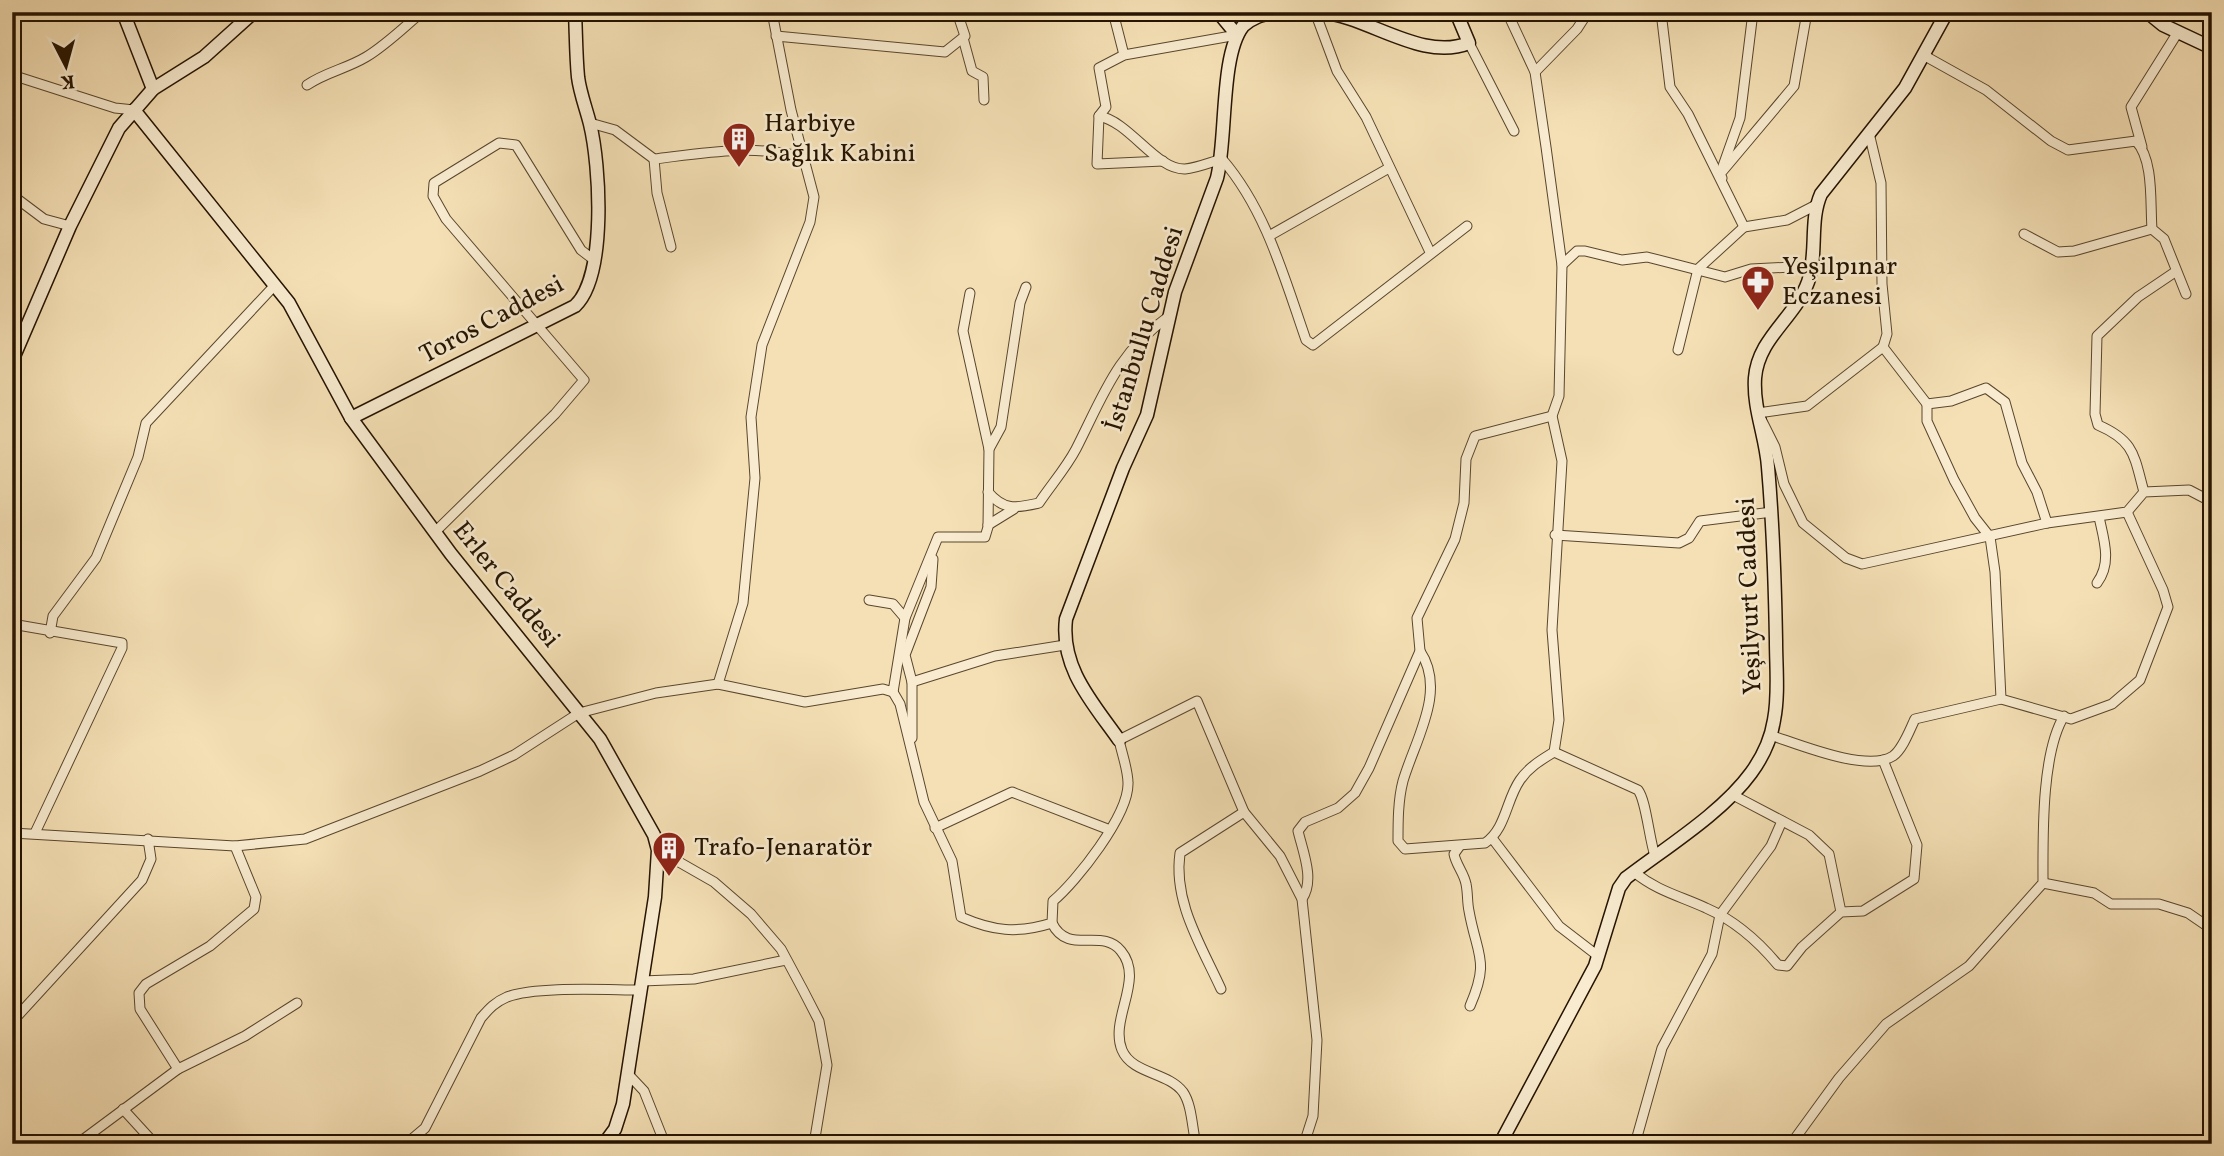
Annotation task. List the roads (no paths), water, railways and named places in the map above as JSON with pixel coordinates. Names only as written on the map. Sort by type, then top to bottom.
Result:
[{"type":"street","points":[[123,12],[153,89]]},
{"type":"street","points":[[12,361],[70,226],[111,142],[153,89],[204,57],[254,12]]},
{"type":"street","points":[[307,85],[327,71],[338,71],[368,56],[422,12]]},
{"type":"street","name":"Toros Caddesi","points":[[351,418],[581,300],[590,284],[598,180],[590,123],[578,76],[575,12]]},
{"type":"street","points":[[718,684],[743,603],[754,478],[751,417],[762,345],[810,222],[814,197],[802,157],[772,12]]},
{"type":"street","points":[[957,12],[972,71],[983,76],[984,100]]},
{"type":"street","points":[[1113,12],[1124,55]]},
{"type":"street","points":[[1218,12],[1237,35]]},
{"type":"street","points":[[1163,161],[1097,164],[1099,116],[1106,107],[1099,68],[1124,55],[1237,35],[1251,20],[1273,12]]},
{"type":"street","points":[[1315,12],[1337,71],[1366,117],[1430,252]]},
{"type":"street","points":[[1321,12],[1352,15],[1430,48],[1457,48],[1469,43]]},
{"type":"street","points":[[1456,12],[1514,131]]},
{"type":"street","points":[[1507,12],[1535,72],[1562,265],[1559,396],[1552,416],[1562,461],[1555,535],[1552,630],[1559,720],[1554,752],[1530,767],[1518,782],[1492,838],[1485,843],[1459,847],[1405,849],[1398,841],[1402,785],[1431,699],[1429,665],[1420,651],[1417,618],[1455,539],[1464,503],[1466,459],[1475,436],[1552,416]]},
{"type":"street","points":[[1535,72],[1577,29],[1588,12]]},
{"type":"street","points":[[1661,12],[1670,87],[1688,114],[1744,227]]},
{"type":"street","points":[[1726,190],[1720,174],[1740,118],[1753,12]]},
{"type":"street","points":[[1720,174],[1794,86],[1807,12]]},
{"type":"street","name":"Yeşilyurt Caddesi","points":[[1500,1144],[1598,956],[1613,900],[1626,878],[1731,794],[1751,773],[1770,735],[1776,694],[1772,512],[1768,458],[1758,414],[1755,380],[1759,356],[1801,297],[1812,266],[1816,205],[1834,174],[1893,105],[1925,56],[1947,12]]},
{"type":"street","points":[[2147,12],[2178,32],[2212,48]]},
{"type":"street","points":[[2178,32],[2131,107],[2143,148],[2152,229],[2164,239],[2186,294]]},
{"type":"street","name":"İstanbullu Caddesi","points":[[1119,740],[1079,681],[1065,645],[1068,608],[1147,415],[1168,317],[1222,159],[1228,83],[1237,35]]},
{"type":"street","points":[[776,36],[945,52],[963,38]]},
{"type":"street","points":[[1925,56],[1986,89],[2051,141],[2068,150],[2136,141],[2143,148]]},
{"type":"street","points":[[12,75],[115,108],[134,110]]},
{"type":"street","name":"Erler Caddesi","points":[[134,110],[296,314],[351,418],[435,532],[610,755],[644,815],[658,850],[653,909],[619,1118],[604,1144]]},
{"type":"street","points":[[1099,116],[1113,119],[1163,161],[1184,169],[1222,159],[1247,189],[1269,236],[1306,340],[1313,345],[1467,226]]},
{"type":"street","points":[[590,123],[615,130],[654,159],[749,149],[780,151],[802,157]]},
{"type":"street","points":[[1870,133],[1881,183],[1882,284],[1887,334],[1883,347],[1807,407],[1758,414],[1775,447],[1784,484],[1803,523],[1846,558],[1862,564],[2047,523],[2127,512],[2144,492],[2189,490],[2212,502]]},
{"type":"street","points":[[435,532],[584,380],[446,219],[433,196],[434,183],[499,143],[516,145],[581,250],[593,260]]},
{"type":"street","points":[[654,159],[657,193],[671,247]]},
{"type":"street","points":[[1269,236],[1389,168]]},
{"type":"street","points":[[12,195],[44,219],[70,226]]},
{"type":"street","points":[[1678,351],[1698,269],[1744,227],[1787,220],[1816,205]]},
{"type":"street","points":[[2024,234],[2058,252],[2074,251],[2152,229]]},
{"type":"street","points":[[1562,265],[1577,251],[1585,251],[1622,260],[1647,257],[1725,277],[1751,269],[1812,266]]},
{"type":"street","points":[[2144,492],[2134,457],[2122,436],[2098,425],[2095,414],[2097,336],[2138,297],[2175,272]]},
{"type":"street","points":[[50,633],[53,616],[96,558],[138,457],[146,424],[275,285]]},
{"type":"street","points":[[989,449],[1001,426],[1020,303],[1026,287]]},
{"type":"street","points":[[893,692],[905,618],[938,537],[985,537],[988,525],[989,449],[963,331],[970,293]]},
{"type":"street","points":[[988,525],[1014,509],[1039,503],[1074,452],[1109,379],[1147,332],[1168,317]]},
{"type":"street","points":[[1883,347],[1927,404],[1927,421],[1954,480],[1975,518],[1990,537],[1995,572],[2000,699]]},
{"type":"street","points":[[1927,404],[1951,401],[1986,388],[2005,402],[2022,463],[2037,492],[2047,523]]},
{"type":"street","points":[[988,492],[999,505],[1014,509]]},
{"type":"street","points":[[1555,535],[1679,543],[1689,538],[1700,521],[1772,512]]},
{"type":"street","points":[[1770,735],[1837,757],[1883,760],[1895,755],[1915,719],[2000,699],[2071,719],[2096,712],[2140,680],[2168,607],[2163,590],[2127,512]]},
{"type":"street","points":[[2097,583],[2106,572],[2106,551],[2099,517]]},
{"type":"street","points":[[912,753],[912,682],[905,655],[931,587],[934,550]]},
{"type":"street","points":[[869,600],[893,604],[905,618]]},
{"type":"street","points":[[12,624],[50,633],[122,643],[35,833]]},
{"type":"street","points":[[912,682],[995,656],[1065,645]]},
{"type":"street","points":[[1301,899],[1308,891],[1308,874],[1298,831],[1305,822],[1338,808],[1355,793],[1369,768],[1420,651]]},
{"type":"street","points":[[12,833],[235,846],[305,839],[403,803],[514,755],[579,713],[656,693],[718,684],[805,702],[883,688],[893,692],[900,704],[935,828],[952,861],[961,917],[988,929],[1024,928],[1052,923]]},
{"type":"street","points":[[1196,1144],[1184,1093],[1174,1083],[1131,1062],[1122,1051],[1119,1021],[1128,990],[1128,975],[1121,950],[1104,942],[1065,939],[1057,933],[1052,923],[1053,901],[1069,889],[1110,830],[1126,800],[1128,783],[1119,740],[1197,701],[1244,812],[1280,856],[1301,899],[1317,1040],[1313,1116],[1304,1144]]},
{"type":"street","points":[[1791,1144],[1839,1078],[1886,1024],[1969,967],[2043,883],[2043,836],[2053,734],[2064,716]]},
{"type":"street","points":[[1554,752],[1639,790],[1643,796],[1648,836],[1655,856]]},
{"type":"street","points":[[1634,872],[1663,893],[1720,915],[1742,927],[1783,967],[1787,966],[1802,947],[1841,912],[1863,911],[1914,879],[1917,845],[1883,760]]},
{"type":"street","points":[[935,828],[1012,792],[1110,830]]},
{"type":"street","points":[[1731,794],[1809,835],[1829,854],[1841,912]]},
{"type":"street","points":[[1221,989],[1184,907],[1177,877],[1180,853],[1244,812]]},
{"type":"street","points":[[1635,1144],[1662,1048],[1712,954],[1720,915],[1771,846],[1782,821]]},
{"type":"street","points":[[1492,838],[1559,926],[1598,956]]},
{"type":"street","points":[[12,1023],[16,1012],[142,880],[150,859],[148,839]]},
{"type":"street","points":[[178,1069],[139,1009],[139,993],[146,984],[210,946],[254,909],[256,897],[235,846]]},
{"type":"street","points":[[1459,847],[1454,854],[1455,861],[1466,881],[1469,911],[1483,967],[1470,1006]]},
{"type":"street","points":[[658,850],[714,882],[773,937],[819,1021],[825,1043],[826,1084],[816,1119],[814,1144]]},
{"type":"street","points":[[2043,883],[2094,893],[2111,904],[2159,904],[2189,913],[2210,925]]},
{"type":"street","points":[[406,1144],[425,1128],[481,1018],[493,1004],[509,996],[694,979],[786,960]]},
{"type":"street","points":[[77,1144],[178,1069],[244,1036],[297,1003]]},
{"type":"street","points":[[628,1074],[643,1091],[666,1144]]},
{"type":"street","points":[[123,1110],[155,1144]]},
{"type":"place","name":"Harbiye Sağlık Kabini","points":[[739,169]]},
{"type":"place","name":"Yeşilpınar Eczanesi","points":[[1758,312]]},
{"type":"place","name":"Trafo-Jenaratör","points":[[669,878]]}]
